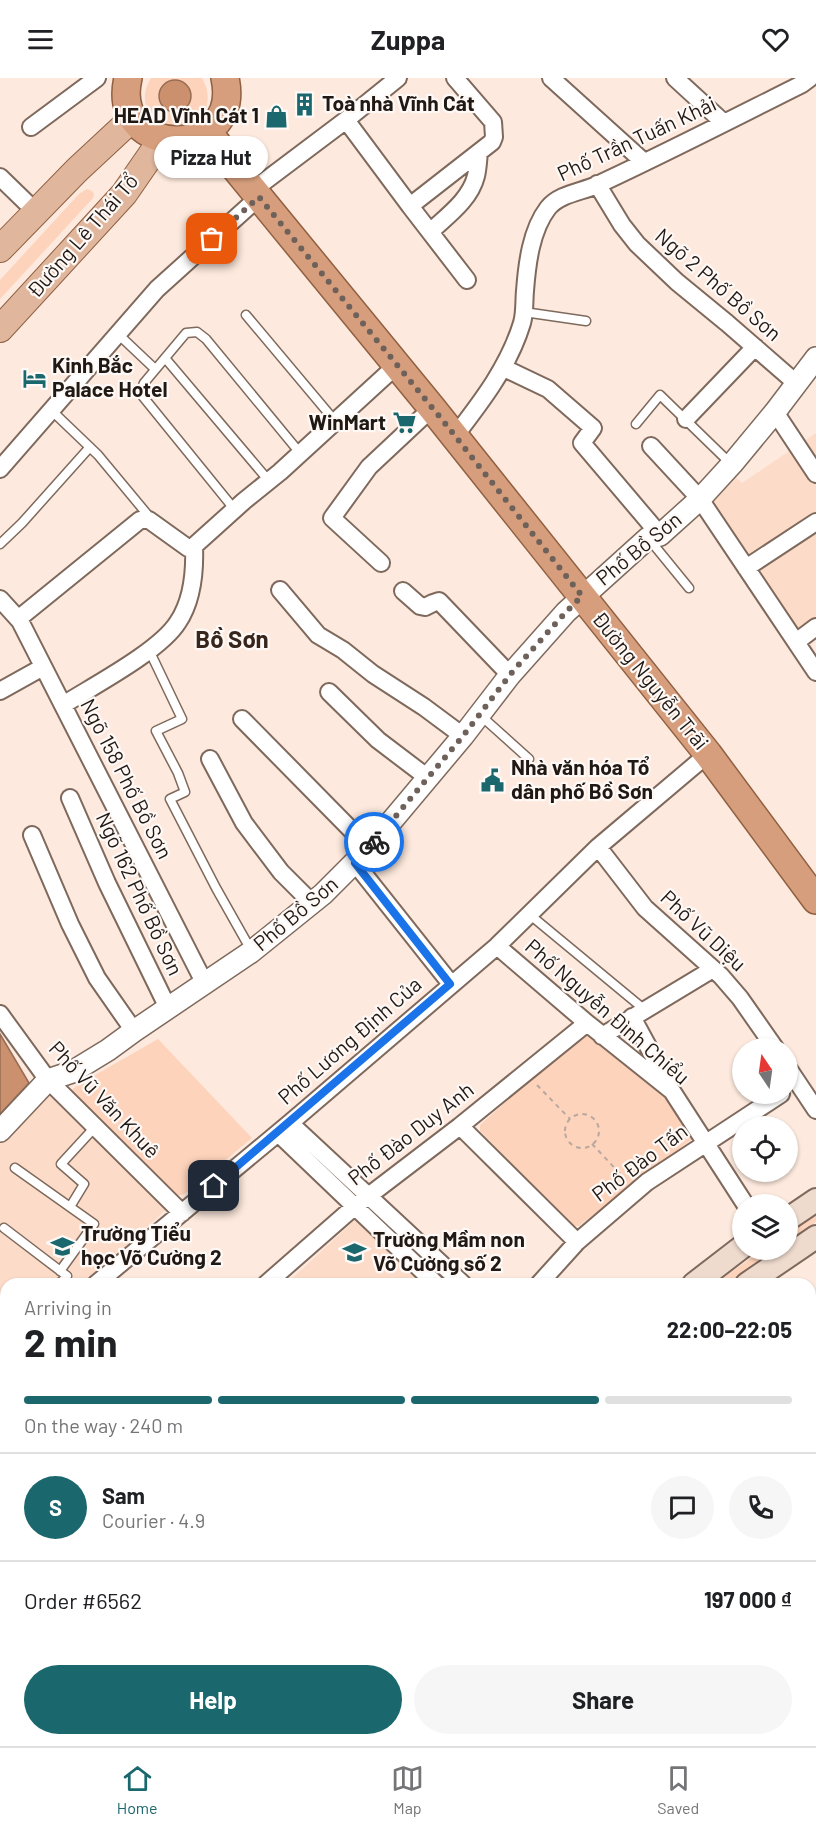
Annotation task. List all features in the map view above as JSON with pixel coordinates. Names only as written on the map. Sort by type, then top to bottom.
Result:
[{"type":"highway","points":[[128,78],[127,97],[134,117],[146,131],[172,141],[197,137],[217,121],[226,95],[225,78]]},
{"type":"highway","name":"Đường Nguyễn Trãi","points":[[207,130],[455,436],[812,886]]},
{"type":"main road","points":[[0,249],[76,170],[134,117]]},
{"type":"main road","name":"Đường Lê Thái Tổ","points":[[0,329],[124,194],[162,139]]},
{"type":"main road","points":[[798,1212],[816,1200]]},
{"type":"main road","points":[[756,1278],[816,1237]]},
{"type":"main road","points":[[702,1278],[732,1255]]},
{"type":"street","points":[[32,127],[97,78]]},
{"type":"street","points":[[0,469],[157,290],[256,193],[398,78]]},
{"type":"street","points":[[410,206],[492,142],[494,137],[493,122],[455,78]]},
{"type":"street","points":[[551,78],[644,162]]},
{"type":"street","points":[[675,78],[724,123]]},
{"type":"street","name":"Phố Trần Tuấn Khải","points":[[455,436],[504,368],[523,321],[527,262],[541,221],[549,207],[566,196],[597,184],[724,123],[802,80]]},
{"type":"street","points":[[346,120],[467,280]]},
{"type":"street","points":[[430,232],[461,203],[471,190],[476,178],[479,152]]},
{"type":"street","points":[[0,177],[36,212]]},
{"type":"street","name":"Ngõ 2 Phố Bồ Sơn","points":[[597,184],[622,225],[637,244],[677,282],[796,382]]},
{"type":"street","points":[[687,419],[755,347]]},
{"type":"street","name":"Phố Bồ Sơn","points":[[0,1131],[48,1080],[72,1072],[108,1050],[251,952],[312,903],[362,856],[463,736],[510,675],[566,612],[582,596],[700,499],[775,412],[816,358]]},
{"type":"street","points":[[18,619],[140,520],[148,520],[188,548],[194,546],[397,364]]},
{"type":"street","points":[[504,368],[548,388],[593,429],[582,443],[654,536]]},
{"type":"street","points":[[381,563],[332,518],[369,467],[432,408]]},
{"type":"street","points":[[775,412],[816,474]]},
{"type":"street","points":[[651,446],[700,499],[816,672]]},
{"type":"street","points":[[746,568],[816,522]]},
{"type":"street","points":[[63,705],[150,650],[171,631],[183,613],[188,600],[195,568],[194,546]]},
{"type":"street","points":[[280,590],[318,635],[343,650],[373,674],[463,736]]},
{"type":"street","points":[[403,591],[420,606],[425,607],[439,601],[510,675]]},
{"type":"street","name":"Ngõ 158 Phố Bồ Sơn","points":[[0,599],[18,619],[205,984]]},
{"type":"street","points":[[796,642],[816,627]]},
{"type":"street","points":[[0,691],[43,667]]},
{"type":"street","points":[[329,692],[378,740],[428,778]]},
{"type":"street","points":[[243,718],[362,856],[450,984]]},
{"type":"street","name":"Phố Lương Định Của","points":[[103,1278],[284,1128],[497,946],[598,847],[708,754]]},
{"type":"street","points":[[210,759],[244,824],[281,872],[312,903]]},
{"type":"street","name":"Ngõ 162 Phố Bồ Sơn","points":[[70,798],[116,903],[168,1008]]},
{"type":"street","points":[[32,834],[70,924],[97,978],[134,1031]]},
{"type":"street","name":"Phố Vũ Diệu","points":[[598,847],[645,908],[721,976],[740,998],[768,1038]]},
{"type":"street","name":"Phố Nguyễn Đình Chiểu","points":[[497,946],[587,1023],[672,1091],[738,1194]]},
{"type":"street","points":[[602,1035],[713,969]]},
{"type":"street","points":[[639,1013],[672,1091]]},
{"type":"street","name":"Phố Vũ Văn Khuê","points":[[0,1014],[48,1080],[182,1213]]},
{"type":"street","name":"Phố Đào Duy Anh","points":[[275,1278],[354,1207],[460,1126],[587,1023]]},
{"type":"street","points":[[798,1091],[816,1110]]},
{"type":"street","name":"Phố Đào Tấn","points":[[544,1278],[577,1242],[647,1182],[765,1104]]},
{"type":"street","points":[[460,1126],[577,1242]]},
{"type":"street","points":[[284,1128],[369,1196],[456,1278]]},
{"type":"street","points":[[284,1128],[354,1207],[425,1278]]},
{"type":"street","points":[[430,1278],[440,1263]]},
{"type":"lane","points":[[524,312],[586,321]]},
{"type":"lane","points":[[246,315],[335,421]]},
{"type":"lane","points":[[235,510],[140,393],[144,383],[186,333],[197,332],[206,339],[300,453]]},
{"type":"lane","points":[[118,334],[155,369]]},
{"type":"lane","points":[[165,358],[268,481]]},
{"type":"lane","points":[[636,424],[660,395],[732,464]]},
{"type":"lane","points":[[51,410],[90,447],[147,514],[148,520]]},
{"type":"lane","points":[[0,544],[22,524],[90,447]]},
{"type":"lane","points":[[654,536],[689,588]]},
{"type":"lane","points":[[150,650],[182,719],[156,731],[178,773],[185,792],[170,799],[251,952]]},
{"type":"lane","points":[[480,714],[529,759]]},
{"type":"lane","points":[[529,914],[639,1013]]},
{"type":"lane","points":[[70,1207],[84,1184],[61,1164],[95,1127]]},
{"type":"lane","points":[[15,1168],[94,1224],[60,1271]]},
{"type":"lane","points":[[4,1228],[60,1271],[66,1276],[64,1278]]},
{"type":"path","points":[[531,1079],[570,1119]]},
{"type":"path","points":[[582,1115],[596,1122],[598,1133],[592,1144],[579,1148],[569,1142],[565,1132],[570,1119],[582,1115]]},
{"type":"path","points":[[592,1144],[630,1185]]},
{"type":"shaded area","points":[[151,78],[202,78],[208,94],[206,108],[199,118],[188,124],[176,127],[163,125],[153,118],[146,105],[145,91]]},
{"type":"shaded area","points":[[175,80],[187,84],[191,96],[187,108],[175,112],[163,108],[159,96],[163,84]]},
{"type":"shaded area","points":[[87,189],[94,194],[93,198],[0,299],[0,280],[79,194]]},
{"type":"shaded area","points":[[816,433],[816,620],[796,634],[706,499],[734,476],[742,483]]},
{"type":"shaded area","points":[[0,1034],[29,1083],[0,1114]]},
{"type":"shaded area","points":[[591,1035],[667,1091],[692,1129],[692,1139],[579,1226],[573,1226],[480,1131],[480,1125],[579,1036]]},
{"type":"shaded area","points":[[158,1039],[252,1138],[182,1195],[178,1195],[70,1092],[76,1086]]},
{"type":"shaded area","name":"Trường Tiểu học Võ Cường 2","points":[[43,1093],[55,1093],[168,1208],[91,1278],[0,1278],[0,1142]]},
{"type":"shaded area","points":[[816,1214],[816,1222],[798,1234],[798,1226]]},
{"type":"shaded area","name":"Trường Mầm non Võ Cường số 2","points":[[356,1219],[418,1278],[292,1278]]},
{"type":"shaded area","points":[[748,1260],[761,1260],[735,1278],[723,1278]]},
{"type":"way so far","points":[[212,239],[259,197],[444,422],[582,596],[513,671],[463,736],[374,842]]},
{"type":"place","name":"Toà nhà Vĩnh Cát","points":[[304,104]]},
{"type":"place","name":"HEAD Vĩnh Cát 1","points":[[277,116]]},
{"type":"place","name":"Pizza Hut","points":[[212,239]]},
{"type":"place","name":"Kinh Bắc Palace Hotel","points":[[34,378]]},
{"type":"place","name":"WinMart","points":[[404,423]]},
{"type":"place","name":"Nhà văn hóa Tổ dân phố Bồ Sơn","points":[[493,780]]},
{"type":"place","name":"Trường Tiểu học Võ Cường 2","points":[[63,1246]]},
{"type":"place","name":"Trường Mầm non Võ Cường số 2","points":[[355,1252]]},
{"type":"district","name":"Bồ Sơn","points":[[232,640]]},
{"type":"route","points":[[214,1186],[450,984],[355,863],[374,842]]}]
